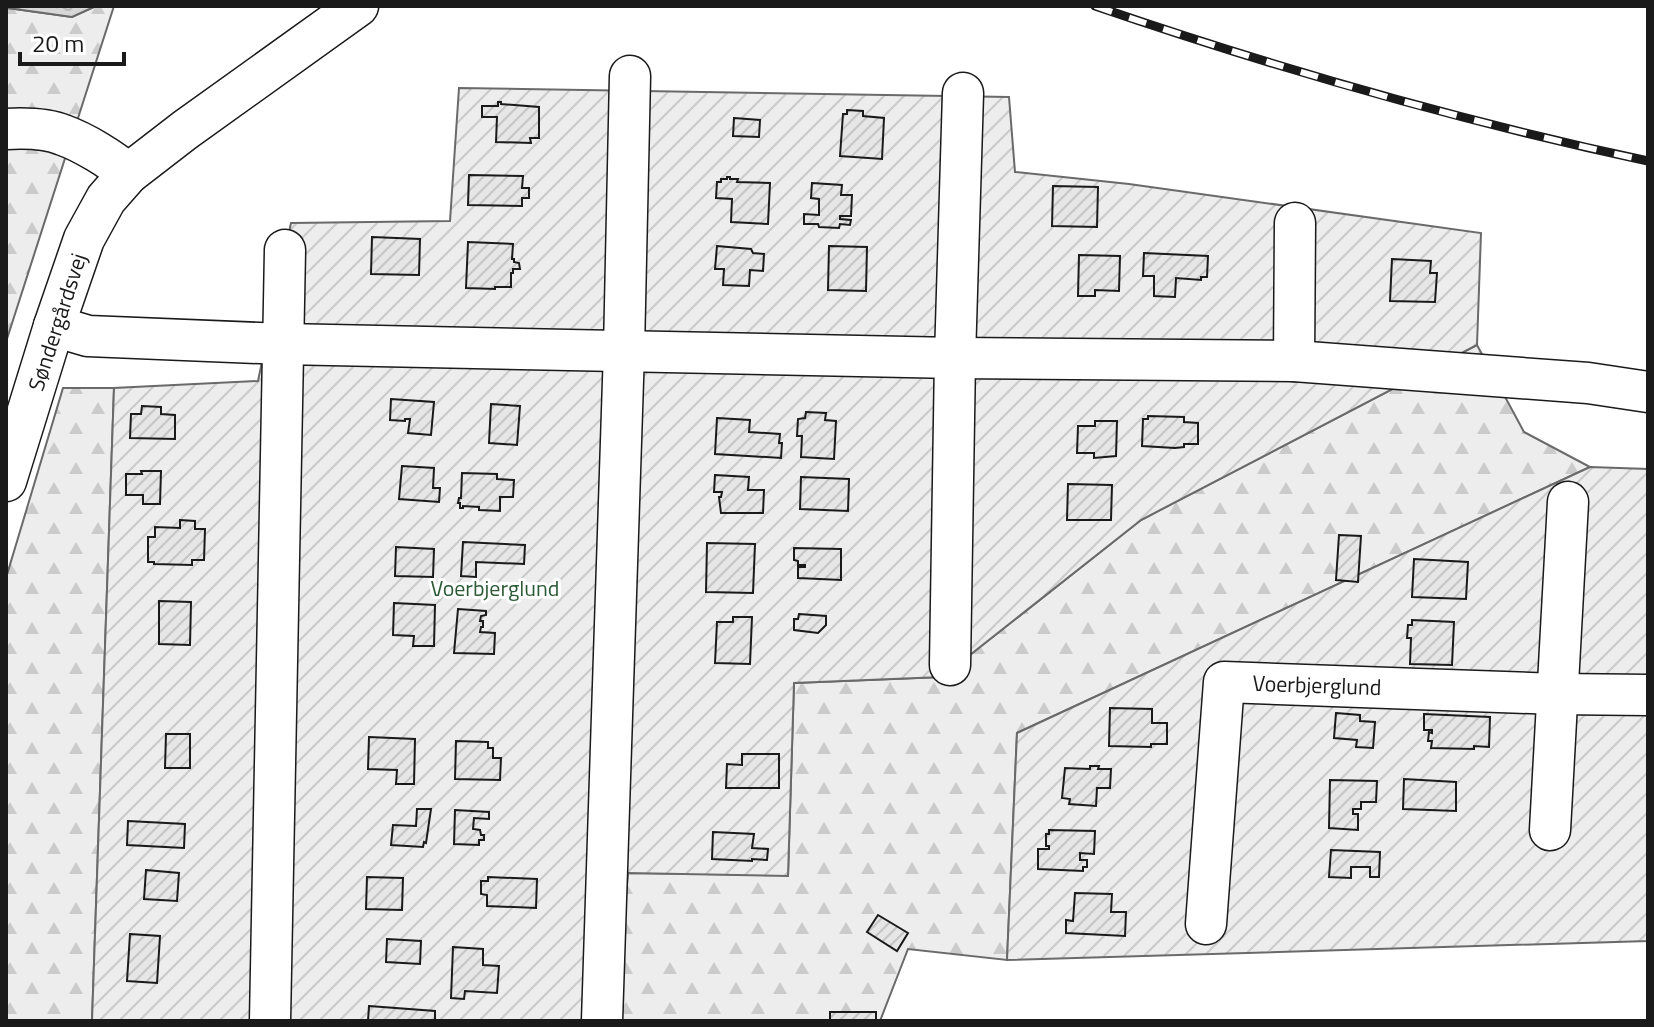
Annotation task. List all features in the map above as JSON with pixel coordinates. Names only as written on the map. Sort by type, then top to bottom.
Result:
[{"type":"street","name":"Søndergårdsvej","points":[[6,481],[84,239],[106,199],[128,174],[185,130],[358,6]]},
{"type":"street","points":[[602,1021],[630,76]]},
{"type":"street","points":[[950,665],[963,93]]},
{"type":"street","points":[[6,129],[24,128],[62,134],[106,157],[128,174]]},
{"type":"street","points":[[1294,361],[1295,223]]},
{"type":"street","points":[[270,1021],[285,250]]},
{"type":"street","points":[[54,326],[88,336],[283,344],[955,358],[1294,361],[1588,383],[1648,392]]},
{"type":"street","points":[[1550,830],[1568,502]]},
{"type":"street","name":"Voerbjerglund","points":[[1206,924],[1224,682],[1648,695]]},
{"type":"green space","points":[[6,6],[72,17],[96,6],[114,6],[6,342]]},
{"type":"green space","name":"Voerbjerglund","points":[[459,88],[1009,97],[1015,172],[1129,184],[1481,233],[1477,345],[1141,520],[942,677],[794,683],[788,876],[628,873],[616,1021],[92,1021],[114,388],[258,381],[291,223],[450,221]]},
{"type":"green space","points":[[1477,345],[1524,432],[1590,467],[1017,733],[1007,960],[908,949],[880,1021],[616,1021],[627,873],[788,875],[794,683],[942,677],[1141,520]]},
{"type":"green space","points":[[63,388],[114,388],[92,1021],[6,1021],[6,578]]},
{"type":"green space","points":[[1590,467],[1648,469],[1648,941],[1007,960],[1017,733]]},
{"type":"water","points":[[6,6],[96,6],[72,17]]},
{"type":"building","points":[[498,102],[539,107],[539,138],[530,138],[531,143],[496,142],[497,117],[482,117],[482,106],[498,106]]},
{"type":"building","points":[[847,110],[863,111],[863,116],[884,118],[882,159],[840,156],[843,114],[847,114]]},
{"type":"building","points":[[734,118],[760,120],[759,137],[733,136]]},
{"type":"building","points":[[469,175],[523,176],[522,188],[529,188],[529,198],[522,198],[522,206],[468,205]]},
{"type":"building","points":[[727,177],[738,179],[737,182],[770,183],[768,224],[731,222],[732,199],[716,198],[717,182]]},
{"type":"building","points":[[812,183],[842,185],[841,195],[852,195],[851,216],[840,216],[840,219],[851,220],[850,225],[840,224],[839,228],[804,224],[804,214],[819,215],[819,199],[811,198]]},
{"type":"building","points":[[1053,186],[1098,187],[1097,227],[1052,226]]},
{"type":"building","points":[[372,237],[420,239],[419,275],[371,274]]},
{"type":"building","points":[[468,242],[513,244],[512,259],[519,263],[520,269],[513,269],[511,273],[511,287],[466,288]]},
{"type":"building","points":[[717,246],[751,249],[753,253],[764,254],[763,271],[750,270],[749,286],[723,285],[724,269],[715,269]]},
{"type":"building","points":[[829,246],[867,247],[866,291],[828,290]]},
{"type":"building","points":[[1144,253],[1208,256],[1207,277],[1201,277],[1201,280],[1176,278],[1175,297],[1154,296],[1154,276],[1143,276]]},
{"type":"building","points":[[1079,255],[1120,256],[1119,291],[1095,290],[1095,296],[1078,296]]},
{"type":"building","points":[[1392,259],[1431,261],[1430,273],[1437,273],[1435,302],[1390,301]]},
{"type":"building","points":[[391,399],[434,402],[431,435],[408,433],[410,419],[390,420]]},
{"type":"building","points":[[491,404],[520,406],[517,445],[489,443]]},
{"type":"building","points":[[142,406],[161,407],[161,414],[175,415],[175,439],[130,438],[131,414],[141,414]]},
{"type":"building","points":[[806,412],[826,413],[825,420],[836,421],[834,459],[801,457],[802,436],[797,436],[798,419],[805,418]]},
{"type":"building","points":[[1148,416],[1184,417],[1184,422],[1198,423],[1198,444],[1175,448],[1142,446],[1143,419],[1148,419]]},
{"type":"building","points":[[717,418],[750,420],[749,432],[780,434],[781,458],[715,454]]},
{"type":"building","points":[[1095,421],[1117,421],[1116,456],[1094,458],[1094,453],[1077,453],[1078,426],[1095,426]]},
{"type":"building","points":[[402,466],[434,468],[433,488],[440,488],[439,502],[399,499]]},
{"type":"building","points":[[141,471],[161,471],[160,504],[143,504],[143,495],[126,495],[126,474],[142,474]]},
{"type":"building","points":[[462,473],[497,474],[497,479],[514,480],[513,497],[500,497],[500,511],[479,510],[479,507],[460,508]]},
{"type":"building","points":[[715,475],[749,477],[748,490],[764,490],[763,513],[721,513],[719,497],[722,492],[714,492]]},
{"type":"building","points":[[801,477],[849,479],[848,511],[800,509]]},
{"type":"building","points":[[1068,484],[1112,485],[1111,520],[1067,520]]},
{"type":"building","points":[[180,520],[195,521],[195,529],[205,529],[204,560],[192,560],[192,565],[148,562],[148,537],[155,537],[155,527],[180,528]]},
{"type":"building","points":[[1339,535],[1361,536],[1358,582],[1336,580]]},
{"type":"building","points":[[463,542],[525,545],[524,564],[476,562],[476,577],[461,576]]},
{"type":"building","points":[[707,543],[755,544],[753,593],[706,592]]},
{"type":"building","points":[[396,547],[434,549],[433,577],[395,576]]},
{"type":"building","points":[[794,548],[841,549],[841,580],[798,578],[798,567],[805,565],[798,565],[798,561],[794,560]]},
{"type":"building","points":[[1414,559],[1468,562],[1466,599],[1412,597]]},
{"type":"building","points":[[159,601],[191,602],[190,645],[159,644]]},
{"type":"building","points":[[394,603],[435,605],[434,646],[413,646],[414,636],[393,635]]},
{"type":"building","points":[[458,609],[486,611],[486,615],[481,616],[483,627],[480,632],[495,633],[494,654],[454,653]]},
{"type":"building","points":[[799,614],[826,616],[826,625],[818,633],[794,630],[794,619],[798,619]]},
{"type":"building","points":[[733,617],[752,617],[750,664],[715,663],[717,622],[733,622]]},
{"type":"building","points":[[1412,620],[1454,622],[1452,665],[1410,664],[1411,638],[1407,638],[1408,625],[1412,625]]},
{"type":"building","points":[[1110,708],[1152,709],[1152,723],[1167,723],[1167,744],[1151,744],[1151,747],[1109,746]]},
{"type":"building","points":[[1336,713],[1360,715],[1360,721],[1375,722],[1373,748],[1356,747],[1357,740],[1334,738]]},
{"type":"building","points":[[1424,714],[1490,717],[1489,747],[1431,748],[1432,741],[1428,741],[1432,730],[1424,730]]},
{"type":"building","points":[[166,734],[190,734],[190,768],[165,768]]},
{"type":"building","points":[[369,737],[415,739],[414,784],[396,784],[397,770],[368,769]]},
{"type":"building","points":[[456,741],[488,742],[488,748],[493,748],[493,758],[501,758],[500,780],[455,779]]},
{"type":"building","points":[[742,754],[779,754],[779,788],[726,788],[727,764],[742,765]]},
{"type":"building","points":[[1090,766],[1111,769],[1110,788],[1097,788],[1096,806],[1069,804],[1070,799],[1062,798],[1065,768],[1090,769]]},
{"type":"building","points":[[1404,779],[1456,782],[1456,811],[1403,809]]},
{"type":"building","points":[[1330,780],[1377,781],[1376,802],[1361,802],[1361,809],[1353,809],[1353,814],[1358,814],[1358,830],[1329,828]]},
{"type":"building","points":[[417,809],[431,809],[426,843],[423,847],[391,845],[393,825],[416,826]]},
{"type":"building","points":[[455,810],[489,812],[489,819],[474,818],[473,829],[480,830],[484,835],[479,845],[454,844]]},
{"type":"building","points":[[128,821],[185,824],[184,848],[127,845]]},
{"type":"building","points":[[1049,830],[1095,831],[1094,854],[1080,853],[1080,860],[1087,860],[1083,871],[1038,869],[1038,849],[1049,849],[1046,834]]},
{"type":"building","points":[[713,832],[754,834],[752,848],[768,849],[767,860],[712,859]]},
{"type":"building","points":[[1331,850],[1380,852],[1379,877],[1370,877],[1370,867],[1351,867],[1351,878],[1329,877]]},
{"type":"building","points":[[146,870],[179,873],[177,901],[144,899]]},
{"type":"building","points":[[367,877],[403,878],[402,910],[366,909]]},
{"type":"building","points":[[488,877],[537,879],[536,908],[487,906],[487,895],[481,894],[481,881],[488,881]]},
{"type":"building","points":[[1075,893],[1112,894],[1111,912],[1126,912],[1125,936],[1066,933],[1066,920],[1073,921]]},
{"type":"building","points":[[878,915],[908,933],[897,951],[867,932]]},
{"type":"building","points":[[130,934],[160,936],[157,983],[127,981]]},
{"type":"building","points":[[387,939],[421,941],[420,964],[386,962]]},
{"type":"building","points":[[453,947],[483,949],[483,965],[499,966],[497,993],[465,991],[464,999],[451,998]]},
{"type":"building","points":[[369,1006],[435,1011],[435,1021],[368,1021]]},
{"type":"building","points":[[830,1012],[876,1012],[876,1021],[830,1021]]},
{"type":"railway","points":[[1095,6],[1369,92],[1508,129],[1648,161]]}]
